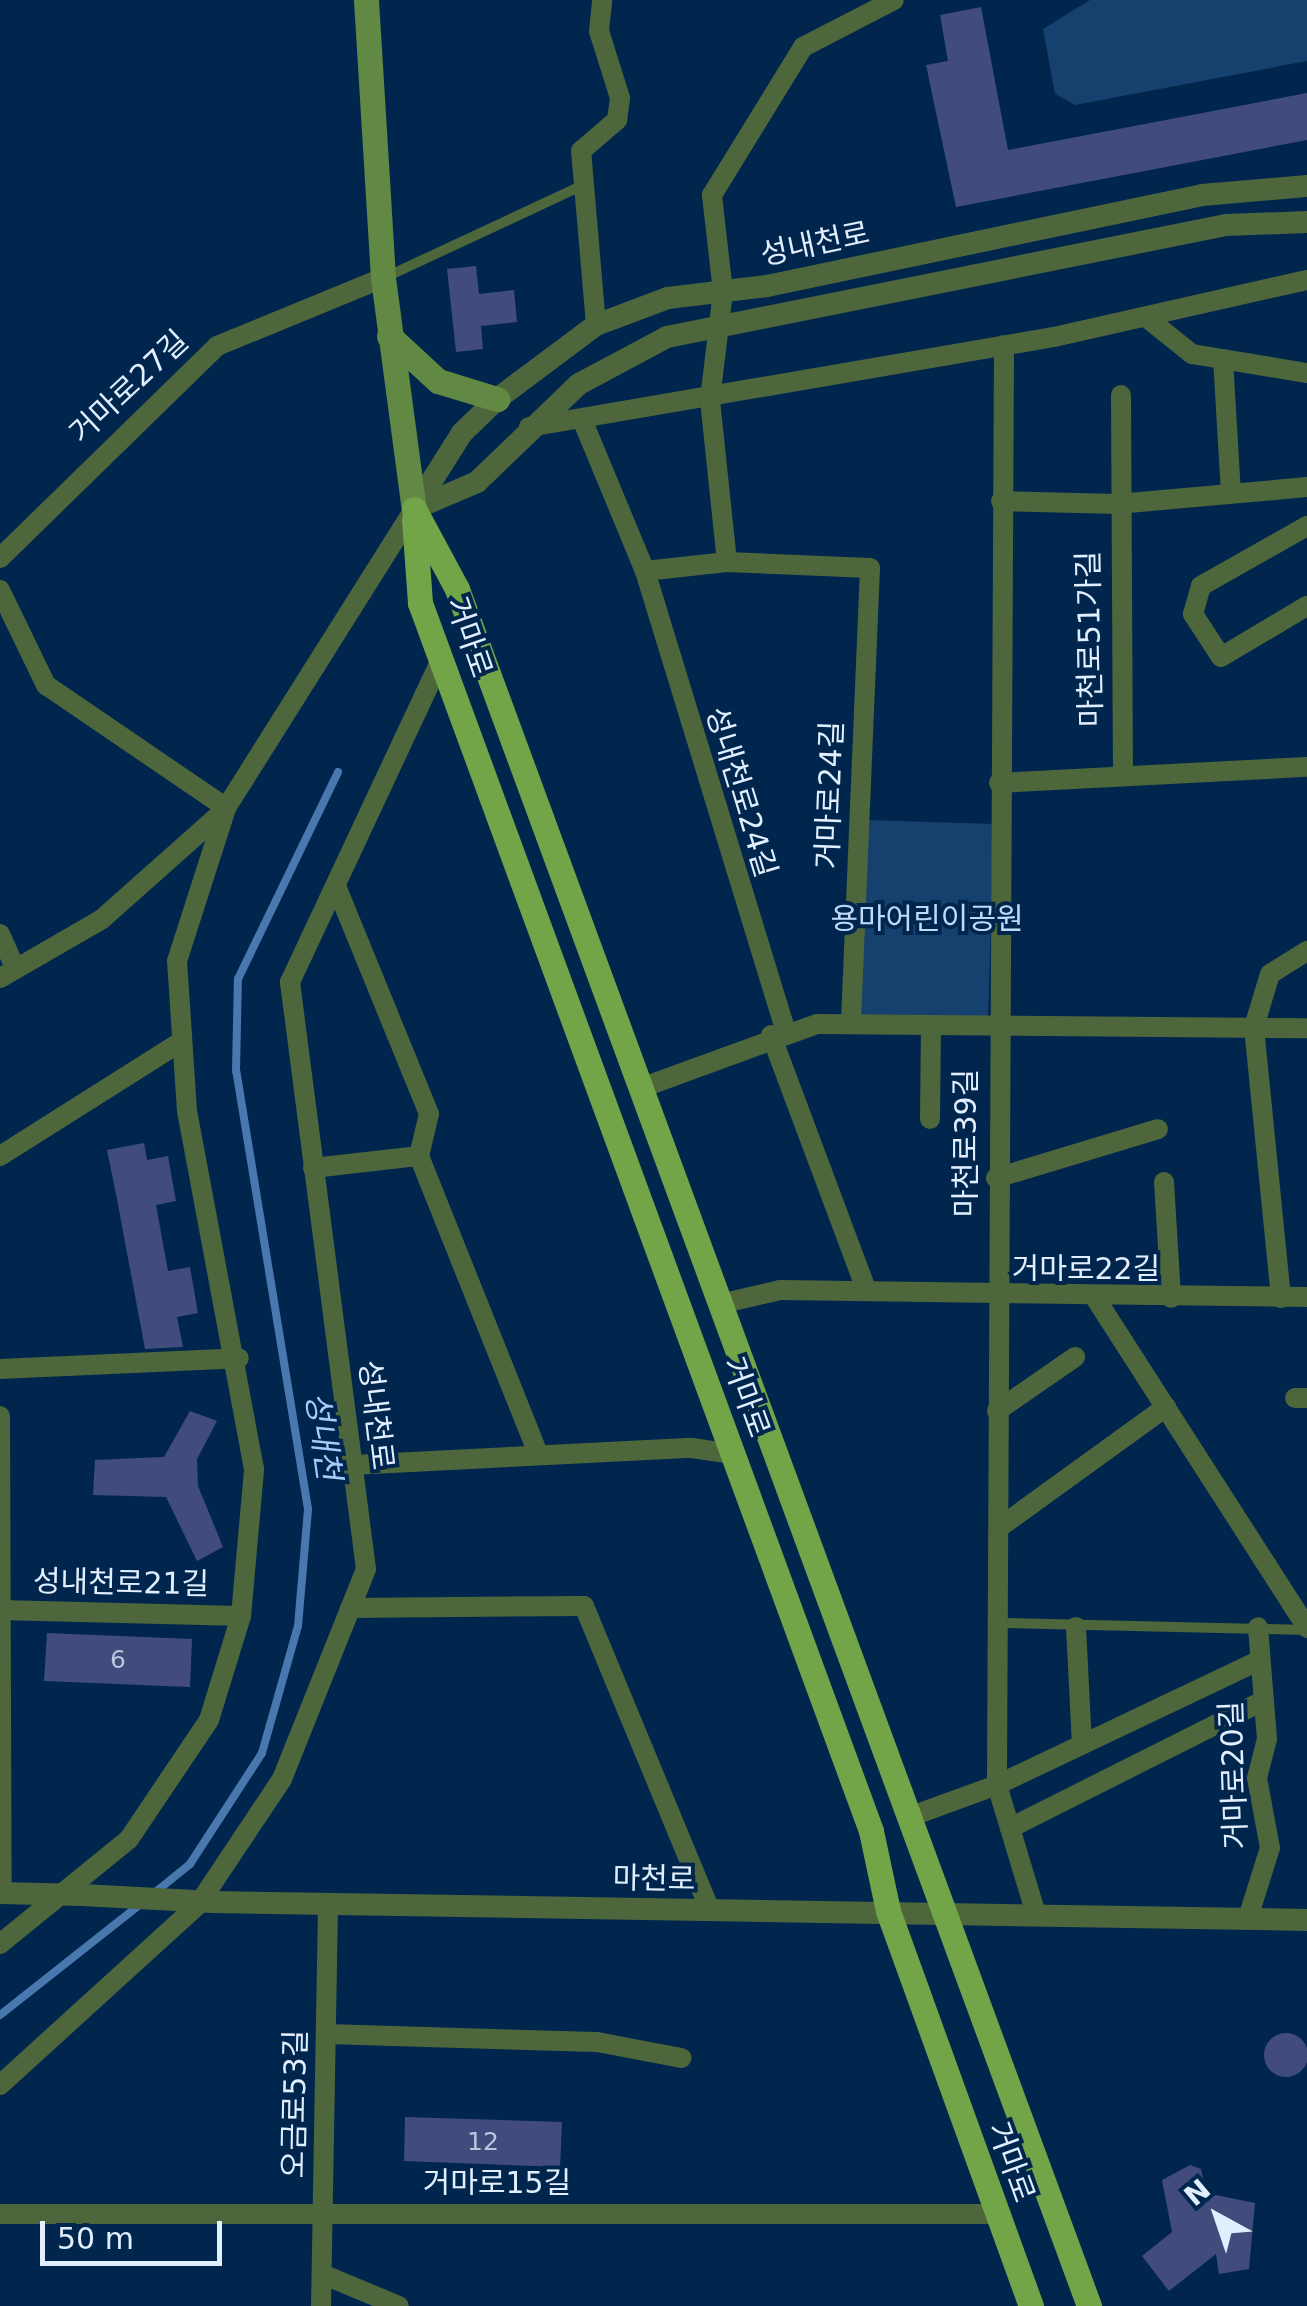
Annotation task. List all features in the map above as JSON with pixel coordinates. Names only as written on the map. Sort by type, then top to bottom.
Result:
[{"type":"main road","name":"거마로","points":[[366,0],[389,336],[414,509],[420,603],[871,1831],[888,1912],[994,2214],[1031,2306]]},
{"type":"main road","points":[[389,336],[438,380],[497,399]]},
{"type":"main road","name":"거마로","points":[[414,509],[457,589],[1088,2306]]},
{"type":"street","points":[[596,324],[581,152],[617,120],[620,98],[599,32],[602,0]]},
{"type":"street","points":[[644,571],[727,562],[710,399],[723,292],[712,195],[803,48],[894,0]]},
{"type":"street","name":"성내천로","points":[[0,1944],[72,1894],[129,1840],[209,1720],[241,1616],[254,1469],[239,1358],[180,1042],[177,961],[226,808],[462,433],[497,399],[596,324],[668,298],[723,292],[1049,222],[1307,186]]},
{"type":"street","name":"성내천로","points":[[414,509],[477,482],[526,427],[579,384],[666,336],[1226,225],[1307,222]]},
{"type":"street","name":"거마로27길","points":[[0,558],[217,346],[384,278]]},
{"type":"street","points":[[526,427],[584,424],[1004,345],[1147,318],[1307,280]]},
{"type":"street","points":[[1147,318],[1192,354],[1307,373]]},
{"type":"street","name":"마천로39길","points":[[1004,345],[995,1299],[1002,1623],[997,1785],[1036,1914]]},
{"type":"street","points":[[1223,359],[1231,494]]},
{"type":"street","name":"마천로51가길","points":[[1121,395],[1117,504],[1123,773]]},
{"type":"street","name":"성내천로24길","points":[[584,424],[644,571],[778,1033],[866,1290]]},
{"type":"street","points":[[1002,501],[1117,504],[1307,487]]},
{"type":"street","points":[[1307,526],[1202,586],[1192,614],[1221,658],[1307,606]]},
{"type":"street","name":"거마로24길","points":[[727,562],[870,568],[851,1024]]},
{"type":"street","points":[[0,590],[46,685],[226,808],[102,919],[7,973],[0,934]]},
{"type":"street","name":"성내천로","points":[[0,2084],[198,1905],[282,1779],[366,1569],[290,982],[441,660]]},
{"type":"street","points":[[999,783],[1123,773],[1307,767]]},
{"type":"street","points":[[336,886],[429,1114],[419,1156],[538,1453]]},
{"type":"street","points":[[1280,1298],[1254,1027],[1270,974],[1307,951]]},
{"type":"street","points":[[641,1088],[778,1033],[851,1024],[1307,1028]]},
{"type":"street","points":[[930,1119],[931,1025]]},
{"type":"street","points":[[0,1156],[180,1042]]},
{"type":"street","points":[[996,1178],[1158,1129]]},
{"type":"street","points":[[313,1168],[419,1156]]},
{"type":"street","points":[[1164,1182],[1171,1298]]},
{"type":"street","name":"거마로22길","points":[[720,1304],[780,1290],[866,1290],[995,1299],[1307,1298]]},
{"type":"street","points":[[1096,1299],[1307,1629]]},
{"type":"street","points":[[997,1411],[1076,1357]]},
{"type":"street","points":[[0,1369],[239,1358]]},
{"type":"street","points":[[1000,1527],[1166,1407]]},
{"type":"street","points":[[0,1416],[1,1893]]},
{"type":"street","points":[[352,1464],[538,1453],[732,1454]]},
{"type":"street","points":[[350,1608],[584,1606],[710,1910]]},
{"type":"street","name":"성내천로21길","points":[[2,1610],[241,1616]]},
{"type":"street","points":[[1076,1627],[1082,1744]]},
{"type":"street","name":"거마로20길","points":[[1248,1918],[1270,1848],[1258,1778],[1262,1701],[1258,1627]]},
{"type":"street","points":[[909,1817],[997,1785],[1258,1661]]},
{"type":"street","points":[[1010,1828],[1262,1701]]},
{"type":"street","name":"마천로","points":[[1,1893],[214,1902],[1307,1920]]},
{"type":"street","name":"오금로53길","points":[[321,2306],[328,1903]]},
{"type":"street","points":[[1281,1919],[1307,1907]]},
{"type":"street","points":[[326,2034],[598,2042],[682,2058]]},
{"type":"street","name":"거마로15길","points":[[0,2214],[994,2214]]},
{"type":"street","points":[[322,2274],[399,2306]]},
{"type":"lane","points":[[384,278],[584,184]]},
{"type":"lane","points":[[1002,1623],[1307,1629]]},
{"type":"green space","points":[[1090,0],[1307,0],[1307,61],[1075,105],[1055,94],[1043,29]]},
{"type":"green space","name":"용마어린이공원","points":[[866,820],[994,824],[988,1019],[859,1015]]},
{"type":"building","points":[[981,7],[1008,150],[1307,93],[1307,140],[956,207],[926,65],[948,61],[940,15]]},
{"type":"building","points":[[476,266],[479,294],[514,290],[517,322],[481,326],[483,349],[456,352],[447,269]]},
{"type":"building","points":[[144,1143],[147,1160],[168,1156],[176,1201],[156,1205],[168,1271],[190,1267],[198,1313],[177,1317],[183,1347],[145,1349],[107,1150]]},
{"type":"building","points":[[190,1411],[217,1421],[197,1459],[198,1486],[223,1547],[197,1561],[166,1497],[93,1495],[95,1460],[164,1457]]},
{"type":"building","points":[[47,1633],[192,1639],[190,1687],[44,1681]]},
{"type":"building","points":[[1286,2033],[1302,2039],[1308,2055],[1302,2071],[1286,2077],[1270,2071],[1264,2055],[1270,2039]]},
{"type":"building","points":[[405,2117],[562,2122],[560,2167],[404,2161]]},
{"type":"building","points":[[1190,2165],[1201,2169],[1206,2193],[1255,2203],[1249,2269],[1219,2274],[1216,2254],[1169,2291],[1142,2256],[1172,2232],[1162,2180]]},
{"type":"waterway","name":"성내천","points":[[153,1894],[190,1864],[262,1753],[298,1626],[308,1509],[236,1071],[238,979],[338,772]]},
{"type":"waterway","name":"성내천","points":[[0,2015],[142,1903]]}]
